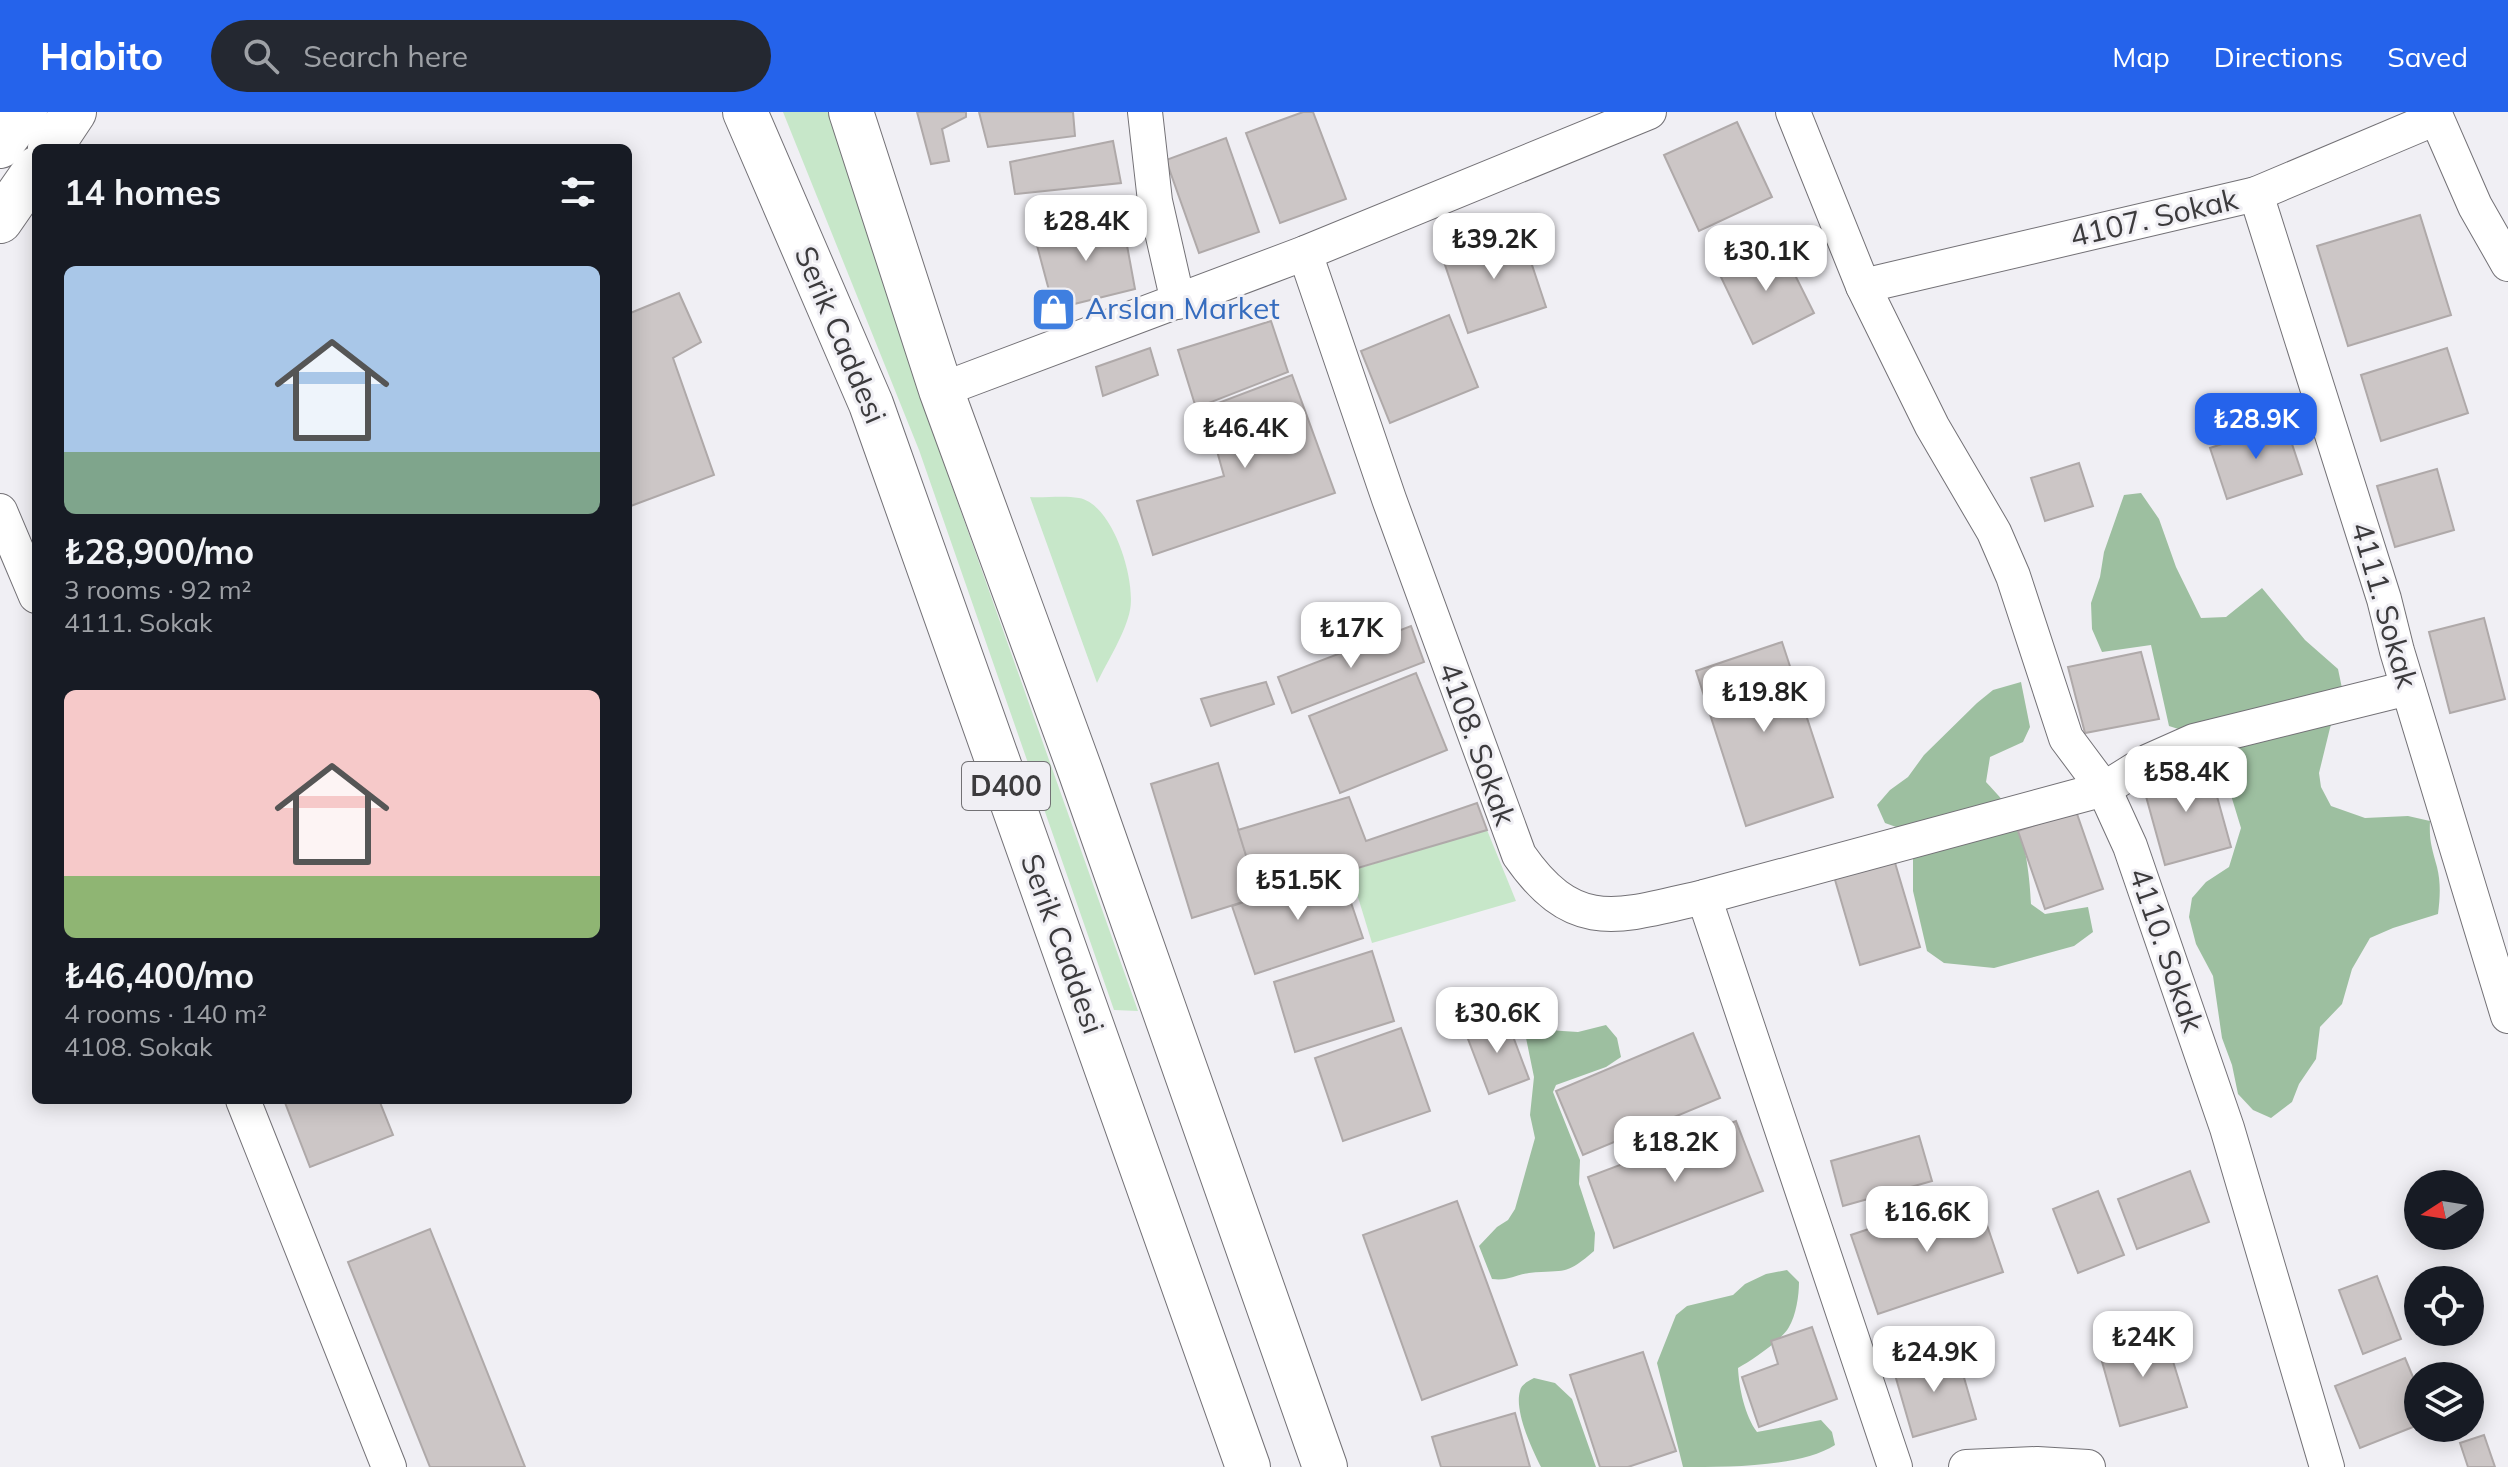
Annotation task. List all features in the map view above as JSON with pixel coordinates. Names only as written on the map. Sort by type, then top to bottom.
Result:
[{"type":"main road","points":[[0,146],[25,112]]},
{"type":"main road","points":[[53,144],[74,112]]},
{"type":"main road","name":"Serik Caddesi","points":[[745,112],[871,404],[1248,1467]]},
{"type":"main road","name":"D400","points":[[851,112],[941,390],[1081,773],[1325,1467]]},
{"type":"main road","points":[[0,221],[32,175]]},
{"type":"street","points":[[1145,112],[1155,201],[1178,302]]},
{"type":"street","points":[[941,390],[1305,253],[1649,112]]},
{"type":"street","name":"4110. Sokak","points":[[1793,112],[1863,286],[1932,426],[1994,532],[2013,576],[2066,738],[2104,789],[2130,846],[2227,1128],[2327,1467]]},
{"type":"street","points":[[2435,115],[2475,206],[2508,264]]},
{"type":"street","name":"4107. Sokak","points":[[1863,286],[2256,194],[2435,115]]},
{"type":"street","name":"4111. Sokak","points":[[2256,194],[2384,599],[2508,1016]]},
{"type":"street","name":"4108. Sokak","points":[[1305,253],[1389,499],[1519,855],[1537,882],[1580,911],[1607,914],[1704,897],[2104,789],[2149,761],[2194,741],[2408,688]]},
{"type":"street","points":[[0,511],[32,587]]},
{"type":"street","points":[[1704,897],[1895,1467]]},
{"type":"street","points":[[245,1104],[389,1467]]},
{"type":"street","points":[[1966,1467],[2037,1464],[2088,1467]]},
{"type":"green space","points":[[783,112],[828,112],[936,441],[1138,1011],[1114,1010],[919,450]]},
{"type":"green space","points":[[2141,493],[2159,519],[2176,567],[2201,618],[2226,617],[2262,588],[2305,640],[2338,669],[2343,693],[2319,773],[2321,787],[2331,806],[2365,818],[2408,816],[2430,821],[2431,844],[2439,879],[2438,914],[2370,938],[2352,969],[2342,1004],[2320,1027],[2316,1059],[2299,1084],[2292,1102],[2271,1118],[2253,1110],[2238,1094],[2222,1038],[2213,976],[2196,944],[2189,917],[2192,898],[2206,882],[2229,867],[2241,828],[2230,792],[2213,756],[2197,735],[2169,726],[2151,645],[2102,652],[2092,629],[2091,603],[2104,552],[2124,495]]},
{"type":"green space","points":[[1030,497],[1073,497],[1091,503],[1112,528],[1120,545],[1129,581],[1130,610],[1097,683]]},
{"type":"green space","points":[[2021,682],[2030,727],[2023,742],[1990,757],[1986,782],[2017,822],[2029,874],[2031,904],[2045,914],[2088,907],[2093,932],[2074,946],[1994,968],[1944,963],[1927,951],[1913,891],[1910,832],[1885,823],[1877,805],[1890,790],[1908,777],[1924,755],[1977,703],[1993,690]]},
{"type":"green space","points":[[1487,830],[1516,901],[1372,943],[1350,871]]},
{"type":"green space","points":[[1606,1025],[1617,1038],[1621,1057],[1606,1067],[1556,1085],[1553,1092],[1580,1160],[1579,1184],[1595,1233],[1594,1251],[1564,1270],[1492,1279],[1479,1246],[1508,1220],[1515,1209],[1535,1138],[1530,1115],[1534,1077],[1526,1038],[1532,1029],[1578,1032]]},
{"type":"green space","points":[[1787,1270],[1799,1282],[1794,1317],[1780,1338],[1738,1368],[1743,1402],[1757,1432],[1821,1420],[1832,1432],[1835,1445],[1784,1462],[1683,1467],[1657,1363],[1676,1315],[1687,1306],[1733,1295],[1745,1284],[1766,1274]]},
{"type":"green space","points":[[1534,1378],[1555,1383],[1572,1399],[1596,1467],[1541,1467],[1519,1409],[1521,1389]]},
{"type":"building","points":[[917,112],[966,112],[966,117],[942,129],[949,161],[931,164]]},
{"type":"building","points":[[979,112],[1073,112],[1075,136],[988,147]]},
{"type":"building","points":[[1303,112],[1313,112],[1346,199],[1280,223],[1246,133]]},
{"type":"building","points":[[1737,122],[1772,197],[1699,231],[1664,155]]},
{"type":"building","points":[[1226,138],[1259,232],[1199,253],[1166,160]]},
{"type":"building","points":[[1113,141],[1121,183],[1015,194],[1010,162]]},
{"type":"building","points":[[2420,215],[2451,315],[2348,346],[2317,246]]},
{"type":"building","points":[[1122,218],[1135,289],[1054,309],[1035,238]]},
{"type":"building","points":[[1520,229],[1546,307],[1468,333],[1442,256]]},
{"type":"building","points":[[1779,243],[1814,313],[1753,344],[1719,273]]},
{"type":"building","points":[[679,293],[701,342],[673,358],[714,475],[632,506],[632,312]]},
{"type":"building","points":[[1449,315],[1478,387],[1390,423],[1361,351]]},
{"type":"building","points":[[1271,321],[1288,372],[1196,408],[1178,350]]},
{"type":"building","points":[[1150,348],[1158,375],[1103,396],[1096,367]]},
{"type":"building","points":[[2447,348],[2468,413],[2381,441],[2361,375]]},
{"type":"building","points":[[1292,375],[1335,493],[1153,555],[1137,501],[1224,476],[1205,408]]},
{"type":"building","points":[[2285,423],[2302,474],[2227,499],[2210,448]]},
{"type":"building","points":[[2079,463],[2093,506],[2045,521],[2031,478]]},
{"type":"building","points":[[2437,469],[2454,530],[2395,547],[2377,486]]},
{"type":"building","points":[[2484,618],[2505,699],[2450,713],[2429,632]]},
{"type":"building","points":[[1411,626],[1424,662],[1292,713],[1278,677]]},
{"type":"building","points":[[1782,642],[1833,797],[1746,826],[1696,671]]},
{"type":"building","points":[[2141,652],[2159,719],[2085,733],[2068,667]]},
{"type":"building","points":[[1416,673],[1447,750],[1340,793],[1309,716]]},
{"type":"building","points":[[1266,682],[1274,704],[1211,726],[1201,699]]},
{"type":"building","points":[[1218,763],[1259,897],[1192,918],[1151,784]]},
{"type":"building","points":[[2208,764],[2231,847],[2165,865],[2142,782]]},
{"type":"building","points":[[1349,797],[1366,841],[1477,803],[1487,830],[1259,897],[1238,830]]},
{"type":"building","points":[[2076,811],[2103,889],[2045,909],[2018,831]]},
{"type":"building","points":[[1893,856],[1920,947],[1860,965],[1833,873]]},
{"type":"building","points":[[1340,870],[1363,938],[1255,974],[1232,906]]},
{"type":"building","points":[[1372,951],[1394,1021],[1295,1052],[1274,982]]},
{"type":"building","points":[[1505,1015],[1529,1079],[1489,1094],[1465,1031]]},
{"type":"building","points":[[1401,1028],[1430,1111],[1343,1141],[1315,1058]]},
{"type":"building","points":[[1693,1033],[1720,1098],[1583,1155],[1556,1091]]},
{"type":"building","points":[[286,1104],[381,1104],[393,1135],[310,1167]]},
{"type":"building","points":[[1736,1121],[1763,1191],[1614,1248],[1588,1177]]},
{"type":"building","points":[[1919,1136],[1932,1181],[1843,1206],[1831,1161]]},
{"type":"building","points":[[2190,1171],[2209,1222],[2137,1249],[2118,1199]]},
{"type":"building","points":[[2098,1191],[2124,1255],[2078,1273],[2053,1209]]},
{"type":"building","points":[[1976,1193],[2003,1272],[1878,1314],[1851,1235]]},
{"type":"building","points":[[1457,1201],[1517,1365],[1422,1400],[1363,1235]]},
{"type":"building","points":[[430,1229],[525,1467],[430,1467],[348,1262]]},
{"type":"building","points":[[2377,1276],[2401,1339],[2363,1354],[2339,1290]]},
{"type":"building","points":[[1812,1327],[1837,1399],[1759,1427],[1742,1377],[1778,1364],[1771,1341]]},
{"type":"building","points":[[2164,1332],[2187,1407],[2120,1426],[2099,1351]]},
{"type":"building","points":[[1956,1350],[1976,1419],[1913,1437],[1893,1368]]},
{"type":"building","points":[[1643,1352],[1676,1451],[1628,1467],[1600,1467],[1570,1375]]},
{"type":"building","points":[[2405,1358],[2404,1431],[2360,1448],[2335,1386]]},
{"type":"building","points":[[1515,1413],[1530,1467],[1441,1467],[1432,1437]]},
{"type":"building","points":[[2484,1435],[2495,1467],[2468,1467],[2460,1443],[2484,1442]]},
{"type":"place","name":"Arslan Market","points":[[1054,309]]}]
